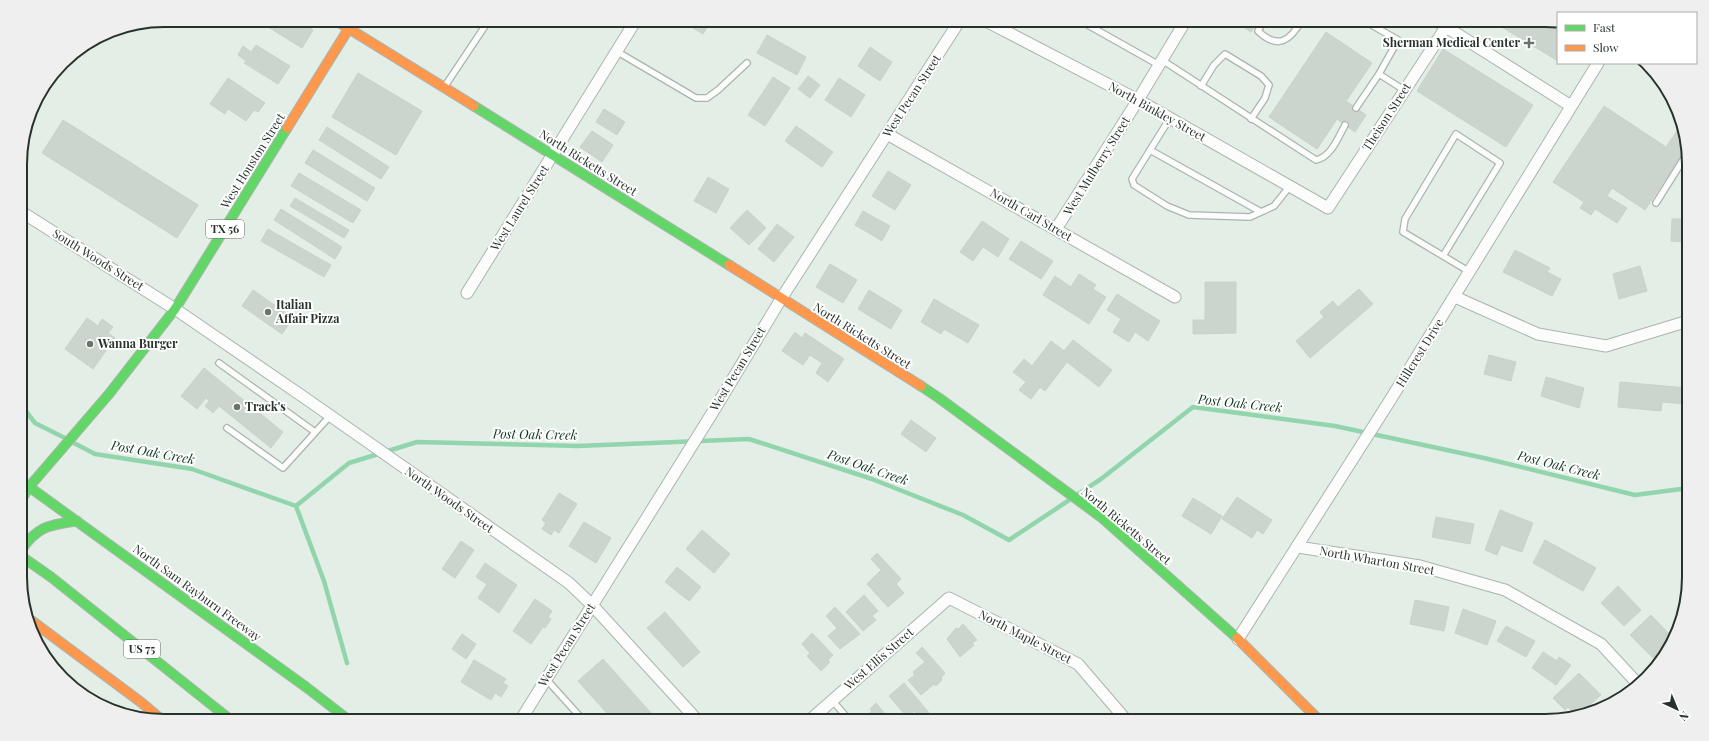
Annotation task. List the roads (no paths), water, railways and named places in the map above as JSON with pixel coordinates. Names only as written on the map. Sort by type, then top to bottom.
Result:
[{"type":"main road","name":"North Ricketts Street","points":[[345,27],[553,154],[780,299],[939,398],[1101,517],[1238,639],[1313,714]]},
{"type":"main road","name":"West Houston Street","points":[[27,482],[46,467],[139,358],[175,309],[348,29]]},
{"type":"main road","name":"North Sam Rayburn Freeway","points":[[27,485],[306,687],[341,714]]},
{"type":"main road","points":[[27,542],[31,536],[50,525],[77,521]]},
{"type":"main road","name":"US 75","points":[[27,560],[52,577],[223,714]]},
{"type":"main road","points":[[35,624],[154,713]]},
{"type":"street","name":"West Laurel Street","points":[[467,293],[632,27]]},
{"type":"street","name":"West Pecan Street","points":[[524,714],[711,415],[780,299],[956,27]]},
{"type":"street","name":"North Binkley Street","points":[[997,27],[1138,100],[1328,208]]},
{"type":"street","name":"West Mulberry Street","points":[[1056,230],[1138,100],[1180,27]]},
{"type":"street","name":"Theison Street","points":[[1328,208],[1446,27]]},
{"type":"street","points":[[1446,27],[1571,106]]},
{"type":"street","name":"Hillcrest Drive","points":[[1238,639],[1298,548],[1455,297],[1597,64]]},
{"type":"street","name":"North Carl Street","points":[[887,134],[1175,297]]},
{"type":"street","name":"South Woods Street","points":[[27,215],[175,309]]},
{"type":"street","points":[[1455,297],[1538,334],[1606,346],[1682,323]]},
{"type":"street","name":"North Woods Street","points":[[175,309],[569,584],[592,605],[692,714]]},
{"type":"street","name":"North Wharton Street","points":[[1298,548],[1420,566],[1505,590],[1601,644],[1635,680]]},
{"type":"street","name":"West Ellis Street","points":[[817,714],[949,598]]},
{"type":"street","name":"North Maple Street","points":[[949,598],[1078,664],[1121,714]]},
{"type":"lane","points":[[444,87],[484,27]]},
{"type":"lane","points":[[1093,27],[1161,62],[1316,160],[1323,159],[1331,150],[1345,125]]},
{"type":"lane","points":[[1260,27],[1258,30],[1267,39],[1281,41],[1293,35],[1298,27]]},
{"type":"lane","points":[[1356,108],[1379,74],[1398,40],[1375,27]]},
{"type":"lane","points":[[616,52],[696,98],[707,98],[718,90],[747,63]]},
{"type":"lane","points":[[1201,86],[1214,64],[1225,54],[1261,76],[1269,85],[1265,98],[1251,119]]},
{"type":"lane","points":[[1379,74],[1404,90]]},
{"type":"lane","points":[[1170,118],[1132,179],[1134,185],[1167,206],[1189,215],[1250,217],[1274,206],[1290,186]]},
{"type":"lane","points":[[1443,256],[1500,163],[1456,134],[1405,219],[1403,232],[1443,256],[1470,272]]},
{"type":"lane","points":[[1150,150],[1261,212]]},
{"type":"lane","points":[[1656,203],[1682,162]]},
{"type":"lane","points":[[219,363],[315,432]]},
{"type":"lane","points":[[227,428],[283,468],[330,416]]},
{"type":"lane","points":[[546,678],[578,714]]},
{"type":"lane","points":[[832,700],[844,714]]},
{"type":"waterway","name":"Post Oak Creek","points":[[72,442],[95,454],[192,469],[296,506],[349,463],[417,442],[578,446],[749,439],[872,479],[963,515],[1009,540],[1101,479],[1193,407],[1335,426],[1484,458],[1635,495],[1682,489]]},
{"type":"waterway","name":"Post Oak Creek","points":[[27,413],[35,423],[65,438]]},
{"type":"waterway","points":[[296,506],[324,581],[347,663]]},
{"type":"place","name":"Sherman Medical Center","points":[[1529,43]]},
{"type":"place","name":"Italian Affair Pizza","points":[[268,312]]},
{"type":"place","name":"Wanna Burger","points":[[90,344]]},
{"type":"place","name":"Track's","points":[[237,407]]}]
